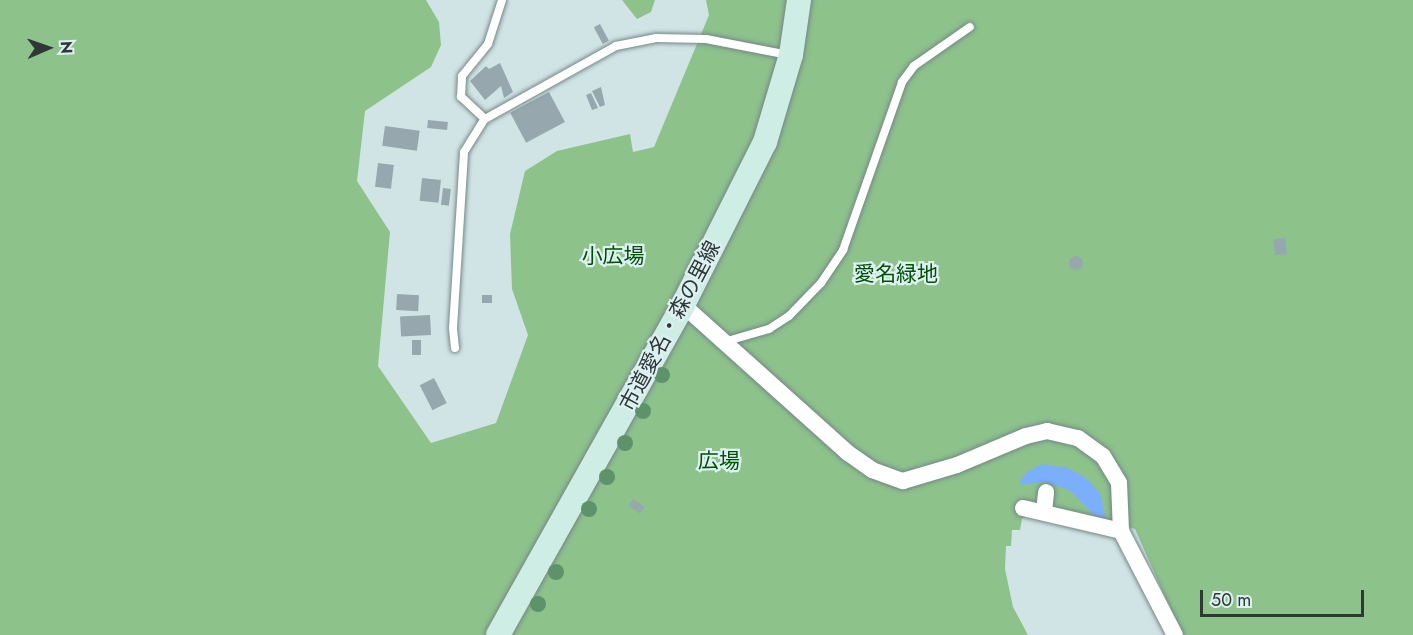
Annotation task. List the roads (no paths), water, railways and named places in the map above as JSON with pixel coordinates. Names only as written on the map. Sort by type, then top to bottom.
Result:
[{"type":"street","name":"市道愛名・森の里線","points":[[498,635],[683,305],[765,142],[791,55],[799,0]]},
{"type":"street","points":[[683,305],[848,453],[872,470],[903,481],[957,465],[1018,438],[1047,431],[1078,438],[1103,456],[1119,483],[1121,531],[1176,635]]},
{"type":"street","points":[[1044,513],[1046,492]]},
{"type":"street","points":[[1023,508],[1121,531]]},
{"type":"lane","points":[[485,119],[460,97],[462,76],[488,44],[502,0]]},
{"type":"lane","points":[[724,342],[769,329],[789,316],[821,283],[843,250],[902,82],[914,66],[970,27]]},
{"type":"lane","points":[[455,348],[453,328],[464,152],[485,119],[616,46],[656,38],[706,39],[791,55]]},
{"type":"water","points":[[1042,464],[1068,468],[1086,478],[1100,493],[1106,520],[1101,522],[1069,490],[1045,482],[1021,485],[1020,481],[1027,472]]},
{"type":"park label","name":"小広場","points":[[613,256]]},
{"type":"park label","name":"愛名緑地","points":[[896,274]]},
{"type":"park label","name":"広場","points":[[719,461]]}]
